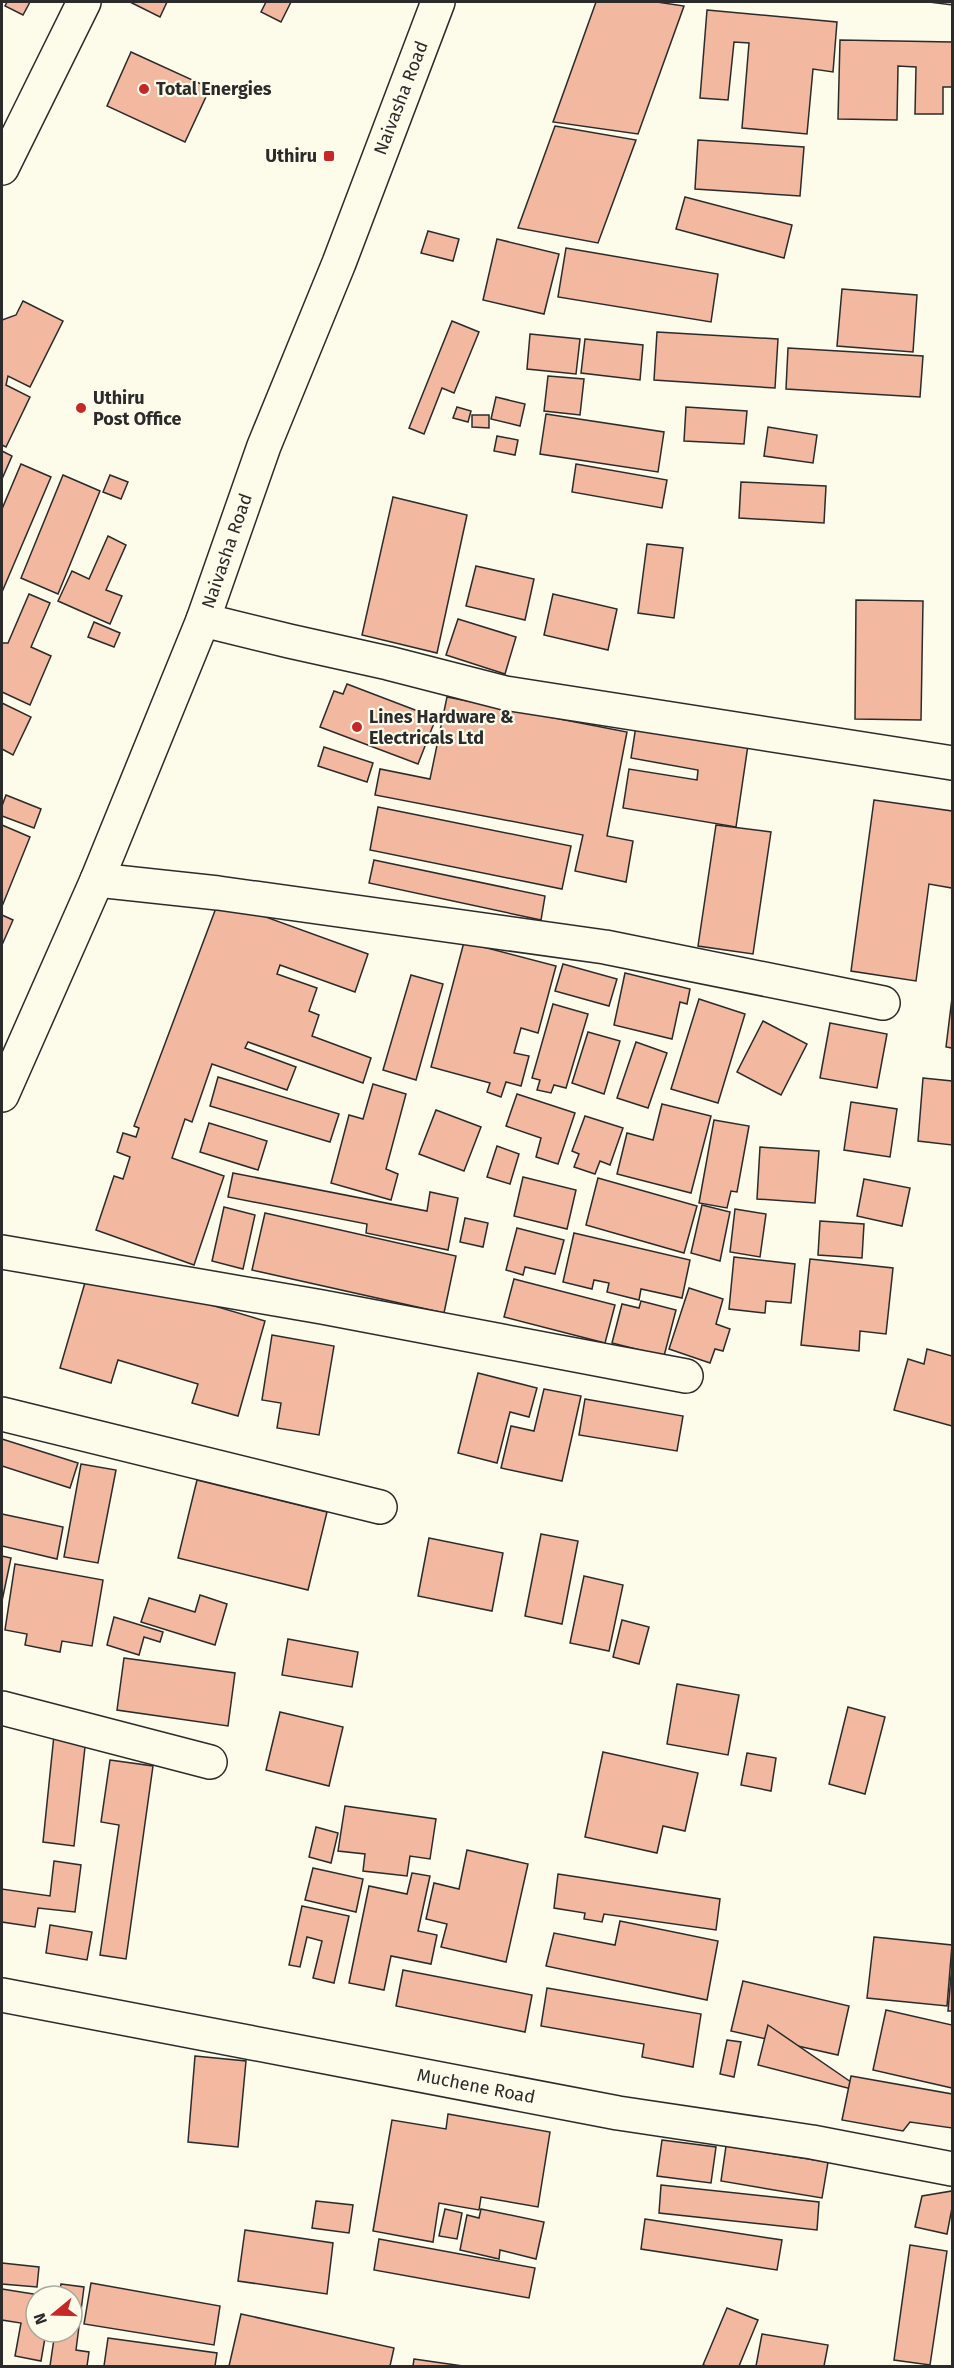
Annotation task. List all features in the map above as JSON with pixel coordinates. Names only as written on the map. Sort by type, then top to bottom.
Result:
[{"type":"street","points":[[2,168],[84,2]]},
{"type":"street","name":"Naivasha Road","points":[[2,1095],[97,880],[204,620],[268,437],[339,263],[438,2]]},
{"type":"street","points":[[204,620],[505,693],[952,763]]},
{"type":"street","points":[[97,880],[218,893],[605,947],[883,1003]]},
{"type":"street","points":[[2,1252],[322,1307],[686,1376]]},
{"type":"street","points":[[2,1414],[380,1507]]},
{"type":"street","points":[[2,1708],[210,1762]]},
{"type":"street","name":"Muchene Road","points":[[2,1995],[618,2113],[812,2142],[952,2169]]},
{"type":"building","points":[[7,2],[30,2],[23,15],[5,6]]},
{"type":"building","points":[[130,2],[167,2],[160,17]]},
{"type":"building","points":[[266,2],[291,2],[281,22],[261,12]]},
{"type":"building","points":[[596,2],[657,2],[684,6],[638,134],[553,122]]},
{"type":"building","points":[[929,2],[952,2],[952,5]]},
{"type":"building","points":[[707,10],[837,22],[833,72],[813,69],[807,134],[742,128],[749,43],[734,42],[728,100],[700,98]]},
{"type":"building","points":[[840,40],[952,42],[952,87],[943,87],[943,114],[915,114],[916,67],[898,66],[897,120],[838,119]]},
{"type":"building","points":[[131,52],[210,88],[185,142],[107,106]]},
{"type":"building","points":[[555,126],[636,140],[598,243],[518,228]]},
{"type":"building","points":[[698,140],[804,147],[800,196],[695,189]]},
{"type":"building","points":[[685,197],[792,225],[784,258],[676,229]]},
{"type":"building","points":[[428,231],[459,239],[453,261],[421,253]]},
{"type":"building","points":[[497,239],[559,254],[544,314],[483,300]]},
{"type":"building","points":[[566,248],[718,274],[711,322],[558,297]]},
{"type":"building","points":[[842,289],[917,295],[913,352],[837,346]]},
{"type":"building","points":[[23,301],[63,321],[30,387],[8,376],[6,385],[30,397],[6,447],[2,445],[2,320],[16,315]]},
{"type":"building","points":[[452,321],[479,332],[454,393],[442,388],[424,434],[409,428]]},
{"type":"building","points":[[657,332],[778,339],[775,388],[654,380]]},
{"type":"building","points":[[530,334],[580,339],[576,374],[527,369]]},
{"type":"building","points":[[585,339],[643,345],[640,380],[581,373]]},
{"type":"building","points":[[788,348],[923,356],[920,397],[786,389]]},
{"type":"building","points":[[548,376],[584,379],[580,415],[544,411]]},
{"type":"building","points":[[496,397],[525,404],[520,426],[491,419]]},
{"type":"building","points":[[457,407],[471,411],[468,422],[453,418]]},
{"type":"building","points":[[686,407],[747,411],[744,444],[684,441]]},
{"type":"building","points":[[546,414],[664,432],[658,472],[540,454]]},
{"type":"building","points":[[472,415],[489,415],[489,428],[472,427]]},
{"type":"building","points":[[768,427],[817,435],[813,463],[764,456]]},
{"type":"building","points":[[497,436],[518,440],[515,455],[494,451]]},
{"type":"building","points":[[2,451],[12,456],[2,479]]},
{"type":"building","points":[[21,464],[51,477],[2,592],[2,509]]},
{"type":"building","points":[[576,464],[667,480],[662,508],[572,492]]},
{"type":"building","points":[[63,475],[100,491],[58,594],[21,578]]},
{"type":"building","points":[[110,475],[128,482],[121,499],[103,492]]},
{"type":"building","points":[[741,482],[826,486],[824,523],[739,518]]},
{"type":"building","points":[[393,497],[467,515],[437,653],[362,635]]},
{"type":"building","points":[[108,536],[126,545],[106,590],[122,596],[110,624],[58,601],[72,571],[89,579]]},
{"type":"building","points":[[647,544],[683,548],[674,618],[638,613]]},
{"type":"building","points":[[476,566],[534,579],[525,620],[466,606]]},
{"type":"building","points":[[29,594],[50,603],[31,647],[51,656],[30,705],[2,692],[2,643],[8,643]]},
{"type":"building","points":[[553,594],[617,609],[608,650],[544,635]]},
{"type":"building","points":[[856,600],[923,601],[921,720],[855,719]]},
{"type":"building","points":[[458,619],[516,637],[505,674],[446,655]]},
{"type":"building","points":[[94,622],[120,633],[114,647],[88,637]]},
{"type":"building","points":[[347,684],[436,718],[418,764],[320,727],[334,691],[343,694]]},
{"type":"building","points":[[447,697],[627,732],[607,836],[633,841],[626,882],[575,871],[583,835],[375,795],[380,769],[430,779]]},
{"type":"building","points":[[2,703],[31,717],[13,755],[2,749]]},
{"type":"building","points":[[636,726],[748,745],[736,827],[623,808],[629,769],[697,780],[698,770],[631,758]]},
{"type":"building","points":[[324,747],[373,763],[367,782],[318,766]]},
{"type":"building","points":[[6,795],[41,809],[34,828],[2,816],[2,806]]},
{"type":"building","points":[[874,800],[952,811],[952,888],[929,884],[916,981],[851,971]]},
{"type":"building","points":[[378,807],[571,846],[562,889],[370,850]]},
{"type":"building","points":[[2,825],[30,837],[3,904],[2,903]]},
{"type":"building","points":[[716,825],[771,832],[753,954],[698,946]]},
{"type":"building","points":[[374,860],[545,896],[541,920],[369,883]]},
{"type":"building","points":[[219,900],[368,954],[355,992],[280,965],[277,974],[317,988],[309,1011],[319,1015],[312,1036],[371,1058],[363,1083],[248,1042],[245,1048],[296,1067],[287,1090],[212,1064],[192,1122],[185,1119],[172,1158],[224,1176],[194,1265],[96,1230],[114,1176],[123,1179],[130,1157],[117,1152],[123,1133],[136,1137],[139,1128],[134,1126]]},
{"type":"building","points":[[2,915],[13,920],[2,945]]},
{"type":"building","points":[[464,942],[556,966],[538,1033],[521,1028],[514,1053],[529,1056],[521,1086],[506,1082],[501,1097],[487,1092],[490,1083],[431,1067]]},
{"type":"building","points":[[563,964],[617,979],[609,1006],[555,991]]},
{"type":"building","points":[[625,973],[690,989],[687,1004],[680,1002],[672,1039],[614,1025]]},
{"type":"building","points":[[411,975],[443,984],[416,1080],[383,1070]]},
{"type":"building","points":[[952,998],[952,1048],[946,1047]]},
{"type":"building","points":[[699,999],[745,1014],[718,1103],[671,1089]]},
{"type":"building","points":[[553,1004],[588,1014],[566,1088],[554,1085],[551,1093],[537,1090],[540,1080],[532,1078]]},
{"type":"building","points":[[763,1021],[807,1044],[781,1095],[737,1072]]},
{"type":"building","points":[[830,1023],[887,1034],[877,1088],[820,1078]]},
{"type":"building","points":[[588,1032],[620,1041],[604,1094],[572,1083]]},
{"type":"building","points":[[636,1042],[667,1053],[648,1108],[617,1098]]},
{"type":"building","points":[[218,1077],[339,1114],[330,1142],[210,1106]]},
{"type":"building","points":[[923,1078],[952,1081],[952,1145],[918,1141]]},
{"type":"building","points":[[373,1084],[406,1094],[386,1169],[398,1174],[391,1200],[331,1183],[349,1115],[363,1119]]},
{"type":"building","points":[[517,1094],[575,1113],[558,1164],[536,1157],[541,1138],[506,1126]]},
{"type":"building","points":[[851,1102],[897,1109],[890,1157],[844,1150]]},
{"type":"building","points":[[662,1104],[711,1116],[691,1193],[617,1174],[627,1133],[653,1140]]},
{"type":"building","points":[[436,1110],[481,1127],[464,1171],[419,1154]]},
{"type":"building","points":[[585,1116],[623,1128],[610,1165],[600,1161],[595,1174],[574,1167],[579,1154],[572,1151]]},
{"type":"building","points":[[714,1120],[749,1126],[737,1192],[731,1191],[727,1208],[699,1203]]},
{"type":"building","points":[[209,1123],[267,1141],[258,1170],[200,1152]]},
{"type":"building","points":[[497,1146],[519,1154],[510,1184],[487,1177]]},
{"type":"building","points":[[760,1147],[819,1151],[815,1203],[757,1199]]},
{"type":"building","points":[[233,1173],[427,1211],[430,1192],[458,1198],[448,1250],[366,1233],[367,1224],[228,1197]]},
{"type":"building","points":[[523,1177],[576,1190],[567,1229],[514,1216]]},
{"type":"building","points":[[598,1178],[697,1206],[684,1253],[586,1225]]},
{"type":"building","points":[[864,1179],[910,1188],[902,1226],[857,1216]]},
{"type":"building","points":[[702,1205],[730,1212],[720,1261],[691,1253]]},
{"type":"building","points":[[224,1207],[255,1215],[243,1269],[212,1261]]},
{"type":"building","points":[[735,1209],[766,1214],[760,1257],[730,1252]]},
{"type":"building","points":[[265,1213],[456,1256],[444,1313],[252,1270]]},
{"type":"building","points":[[465,1218],[488,1223],[483,1247],[460,1242]]},
{"type":"building","points":[[820,1221],[864,1224],[862,1258],[818,1255]]},
{"type":"building","points":[[517,1228],[564,1240],[555,1274],[525,1267],[523,1275],[506,1270]]},
{"type":"building","points":[[574,1233],[690,1260],[682,1298],[641,1289],[639,1300],[607,1292],[609,1283],[594,1280],[592,1289],[563,1282]]},
{"type":"building","points":[[734,1257],[795,1264],[791,1303],[766,1301],[765,1313],[729,1309]]},
{"type":"building","points":[[810,1259],[893,1268],[886,1334],[860,1331],[859,1351],[801,1345]]},
{"type":"building","points":[[89,1269],[265,1321],[238,1416],[192,1403],[198,1384],[118,1360],[111,1383],[60,1368]]},
{"type":"building","points":[[514,1279],[615,1305],[605,1343],[504,1317]]},
{"type":"building","points":[[689,1288],[723,1299],[716,1324],[730,1329],[723,1351],[715,1349],[710,1363],[669,1349]]},
{"type":"building","points":[[641,1301],[676,1310],[664,1356],[612,1343],[622,1304],[639,1308]]},
{"type":"building","points":[[272,1335],[334,1346],[319,1435],[277,1428],[281,1403],[262,1400]]},
{"type":"building","points":[[927,1349],[952,1356],[952,1426],[894,1410],[908,1359],[924,1364]]},
{"type":"building","points":[[478,1373],[537,1388],[529,1417],[510,1412],[497,1463],[458,1453]]},
{"type":"building","points":[[544,1389],[581,1396],[562,1481],[501,1468],[511,1426],[534,1431]]},
{"type":"building","points":[[585,1399],[683,1416],[677,1451],[579,1435]]},
{"type":"building","points":[[2,1439],[78,1463],[70,1488],[2,1466]]},
{"type":"building","points":[[81,1464],[116,1470],[98,1563],[64,1557]]},
{"type":"building","points":[[197,1480],[327,1512],[308,1590],[178,1558]]},
{"type":"building","points":[[2,1514],[63,1527],[57,1559],[2,1546]]},
{"type":"building","points":[[541,1534],[578,1541],[562,1624],[525,1616]]},
{"type":"building","points":[[429,1538],[503,1553],[492,1611],[418,1596]]},
{"type":"building","points":[[2,1556],[11,1558],[2,1601]]},
{"type":"building","points":[[15,1564],[103,1580],[92,1646],[62,1641],[60,1652],[25,1645],[27,1634],[5,1630]]},
{"type":"building","points":[[584,1576],[623,1585],[609,1651],[570,1643]]},
{"type":"building","points":[[200,1595],[227,1604],[215,1645],[141,1622],[149,1598],[195,1612]]},
{"type":"building","points":[[114,1617],[163,1632],[160,1642],[144,1637],[139,1655],[107,1645]]},
{"type":"building","points":[[622,1620],[649,1627],[639,1664],[613,1657]]},
{"type":"building","points":[[288,1639],[358,1652],[352,1687],[282,1675]]},
{"type":"building","points":[[124,1658],[235,1673],[228,1726],[117,1710]]},
{"type":"building","points":[[677,1684],[739,1695],[728,1755],[667,1744]]},
{"type":"building","points":[[848,1707],[885,1717],[865,1794],[829,1784]]},
{"type":"building","points":[[280,1712],[343,1727],[329,1786],[266,1770]]},
{"type":"building","points":[[54,1735],[86,1738],[74,1846],[43,1842]]},
{"type":"building","points":[[603,1752],[698,1773],[685,1831],[663,1826],[657,1853],[585,1837]]},
{"type":"building","points":[[747,1753],[776,1758],[771,1791],[741,1785]]},
{"type":"building","points":[[110,1760],[153,1766],[126,1959],[100,1955],[119,1825],[101,1822]]},
{"type":"building","points":[[345,1806],[436,1819],[430,1859],[410,1856],[407,1876],[363,1871],[365,1854],[338,1851]]},
{"type":"building","points":[[316,1827],[338,1833],[331,1863],[309,1857]]},
{"type":"building","points":[[467,1850],[528,1864],[506,1962],[441,1947],[447,1924],[426,1919],[434,1883],[459,1889]]},
{"type":"building","points":[[54,1861],[81,1865],[75,1912],[38,1908],[35,1927],[2,1922],[2,1889],[50,1896]]},
{"type":"building","points":[[313,1868],[363,1879],[356,1912],[305,1900]]},
{"type":"building","points":[[412,1873],[430,1876],[418,1931],[437,1935],[431,1964],[391,1956],[384,1990],[349,1983],[369,1886],[407,1894]]},
{"type":"building","points":[[558,1874],[720,1899],[716,1930],[604,1914],[602,1922],[584,1919],[585,1913],[554,1908]]},
{"type":"building","points":[[302,1906],[349,1916],[334,1983],[313,1978],[322,1941],[307,1937],[300,1967],[289,1965]]},
{"type":"building","points":[[620,1921],[718,1941],[707,2000],[546,1966],[554,1933],[615,1945]]},
{"type":"building","points":[[50,1925],[92,1932],[87,1960],[46,1953]]},
{"type":"building","points":[[874,1937],[952,1945],[947,2006],[867,1998]]},
{"type":"building","points":[[952,1964],[952,2011],[948,2011]]},
{"type":"building","points":[[403,1970],[532,1995],[525,2032],[396,2006]]},
{"type":"building","points":[[743,1981],[849,2006],[838,2055],[731,2031]]},
{"type":"building","points":[[547,1988],[701,2014],[693,2067],[642,2057],[644,2044],[541,2026]]},
{"type":"building","points":[[886,2010],[952,2025],[952,2088],[873,2070]]},
{"type":"building","points":[[768,2025],[867,2093],[758,2065]]},
{"type":"building","points":[[727,2040],[741,2042],[734,2077],[720,2074]]},
{"type":"building","points":[[195,2056],[246,2061],[238,2147],[188,2142]]},
{"type":"building","points":[[851,2076],[952,2094],[952,2128],[910,2122],[903,2131],[842,2120]]},
{"type":"building","points":[[448,2114],[550,2132],[538,2207],[481,2197],[479,2210],[439,2203],[433,2242],[373,2231],[392,2120],[446,2129]]},
{"type":"building","points":[[662,2140],[716,2147],[711,2183],[657,2176]]},
{"type":"building","points":[[726,2146],[828,2162],[822,2198],[721,2181]]},
{"type":"building","points":[[661,2185],[819,2202],[817,2230],[659,2213]]},
{"type":"building","points":[[952,2191],[952,2208],[947,2234],[915,2227],[922,2196]]},
{"type":"building","points":[[316,2201],[353,2205],[349,2233],[312,2228]]},
{"type":"building","points":[[445,2209],[462,2213],[457,2239],[439,2236]]},
{"type":"building","points":[[481,2209],[544,2222],[536,2259],[500,2250],[499,2259],[460,2250],[467,2215],[479,2218]]},
{"type":"building","points":[[645,2219],[782,2240],[777,2270],[641,2249]]},
{"type":"building","points":[[245,2230],[333,2243],[327,2294],[238,2281]]},
{"type":"building","points":[[379,2239],[535,2268],[529,2298],[374,2270]]},
{"type":"building","points":[[910,2245],[947,2251],[930,2365],[894,2360]]},
{"type":"building","points":[[2,2263],[39,2267],[37,2284],[24,2284],[24,2286],[2,2284]]},
{"type":"building","points":[[91,2283],[220,2306],[214,2345],[84,2324]]},
{"type":"building","points":[[2,2289],[24,2292],[24,2344],[44,2344],[41,2361],[15,2356],[21,2323],[2,2320]]},
{"type":"building","points":[[727,2308],[758,2320],[739,2366],[703,2365]]},
{"type":"building","points":[[241,2314],[394,2348],[390,2366],[229,2366]]},
{"type":"building","points":[[762,2334],[828,2345],[824,2366],[756,2366]]},
{"type":"building","points":[[108,2338],[217,2353],[215,2366],[104,2366]]},
{"type":"building","points":[[53,2344],[77,2344],[76,2350],[89,2352],[87,2366],[50,2366]]},
{"type":"building","points":[[414,2359],[463,2366],[413,2366]]},
{"type":"place","name":"Total Energies","points":[[144,89]]},
{"type":"place","name":"Uthiru","points":[[329,156]]},
{"type":"place","name":"Uthiru Post Office","points":[[81,408]]},
{"type":"place","name":"Lines Hardware & Electricals Ltd","points":[[357,727]]}]
